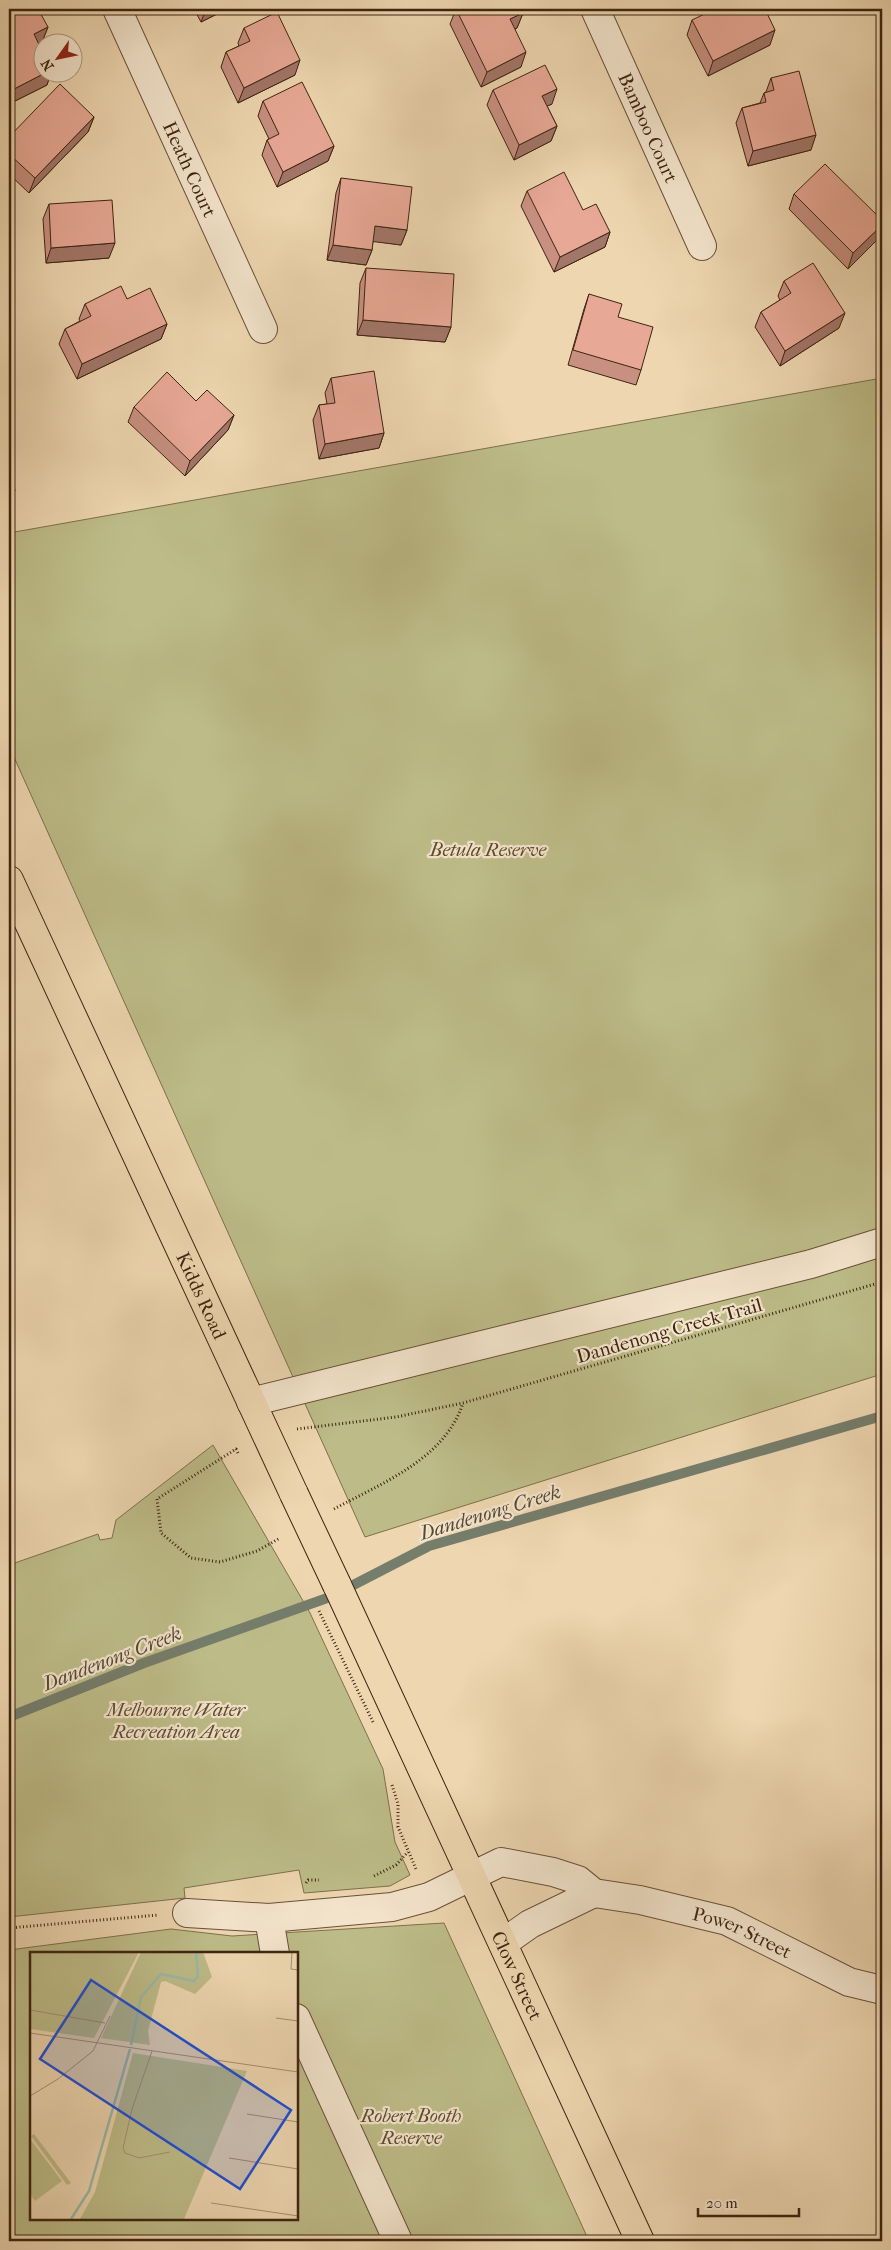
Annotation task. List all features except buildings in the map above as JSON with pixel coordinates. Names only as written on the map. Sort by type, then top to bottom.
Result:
[{"type":"main road","name":"Kidds Road","points":[[9,880],[294,1494],[384,1715]]},
{"type":"main road","name":"Clow Street","points":[[384,1715],[471,1876],[640,2241]]},
{"type":"street","name":"Heath Court","points":[[116,9],[263,329]]},
{"type":"street","name":"Bamboo Court","points":[[595,9],[702,246]]},
{"type":"street","points":[[251,1402],[811,1264],[882,1242]]},
{"type":"street","name":"Power Street","points":[[187,1913],[269,1918],[392,1907],[429,1897],[501,1862],[553,1872],[578,1880],[594,1893],[640,1900],[727,1922],[849,1982],[882,1990]]},
{"type":"street","points":[[503,1943],[530,1924],[594,1893]]},
{"type":"street","points":[[269,1918],[275,1952]]},
{"type":"street","points":[[298,2022],[398,2241]]},
{"type":"path","name":"Dandenong Creek Trail","points":[[268,1440],[299,1428],[396,1417],[463,1403],[882,1282]]},
{"type":"path","points":[[376,1731],[384,1715]]},
{"type":"path","points":[[390,1777],[398,1804],[398,1827],[429,1897]]},
{"type":"path","points":[[9,1928],[187,1913]]},
{"type":"green space","name":"Betula Reserve","points":[[882,378],[882,1374],[365,1537],[9,746],[9,533]]},
{"type":"green space","name":"Melbourne Water Recreation Area","points":[[213,1445],[310,1613],[383,1769],[395,1842],[410,1875],[390,1886],[304,1893],[299,1870],[184,1888],[185,1898],[9,1917],[9,1565],[98,1534],[100,1540],[112,1538],[116,1520]]},
{"type":"green space","name":"Robert Booth Reserve","points":[[444,1923],[589,2241],[9,2241],[9,1950],[171,1929],[232,1936]]},
{"type":"waterway","name":"Dandenong Creek","points":[[9,1717],[144,1663],[330,1597],[429,1546],[882,1416]]}]
